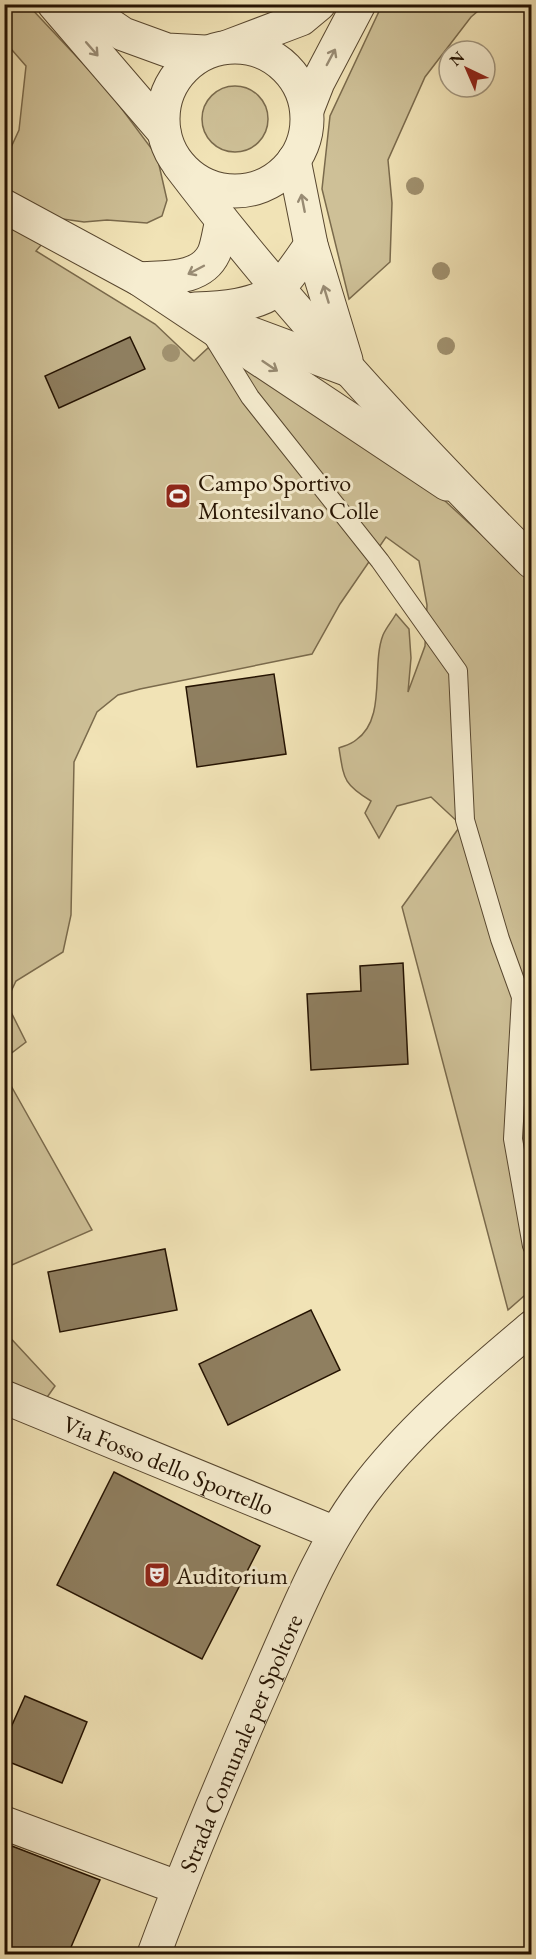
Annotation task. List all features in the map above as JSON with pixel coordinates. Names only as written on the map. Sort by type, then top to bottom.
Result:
[{"type":"street","points":[[54,4],[164,132]]},
{"type":"street","points":[[79,4],[123,34],[167,50],[250,48],[271,56],[289,70],[301,88],[307,110],[307,128],[294,160],[279,176],[259,186],[238,191],[205,184],[195,179],[179,165]]},
{"type":"street","points":[[319,4],[301,19],[216,50],[185,66],[171,85],[163,108],[164,132],[170,149],[179,165],[222,221],[278,289],[469,499],[531,562]]},
{"type":"street","points":[[307,110],[318,82],[359,4]]},
{"type":"street","points":[[294,160],[311,245],[350,370]]},
{"type":"street","points":[[4,206],[139,279],[469,499]]},
{"type":"street","points":[[139,279],[186,276],[204,267],[214,252],[222,221]]},
{"type":"street","points":[[194,316],[266,296],[278,289],[311,245]]},
{"type":"street","points":[[194,316],[350,370]]},
{"type":"street","name":"Strada Comunale per Spoltore","points":[[154,1954],[222,1783],[293,1620],[335,1533],[372,1480],[412,1435],[447,1400],[531,1327]]},
{"type":"street","name":"Via Fosso dello Sportello","points":[[4,1396],[335,1533]]},
{"type":"street","points":[[4,1823],[179,1888]]},
{"type":"lane","points":[[194,316],[250,398],[380,561],[458,671],[465,820],[500,939],[521,997],[513,1139],[531,1246]]},
{"type":"shaded area","points":[[5,5],[28,5],[107,89],[157,156],[167,200],[162,216],[147,223],[107,220],[84,222],[63,219],[36,251],[155,324],[194,361],[208,348],[240,365],[419,477],[531,580],[532,1289],[508,1310],[402,907],[461,825],[431,797],[397,806],[379,838],[365,813],[371,801],[355,790],[346,780],[339,748],[356,740],[366,731],[372,719],[377,691],[380,648],[384,632],[396,614],[409,629],[411,658],[408,692],[425,646],[427,605],[419,561],[386,537],[340,604],[312,654],[140,689],[118,695],[97,712],[74,762],[71,915],[63,952],[16,981],[6,1002],[26,1042],[5,1058],[4,156],[7,156],[19,130],[26,66],[5,42]]},
{"type":"shaded area","points":[[382,5],[485,5],[471,17],[454,39],[437,39],[437,61],[425,77],[388,160],[392,203],[390,262],[349,299],[322,189],[330,116]]},
{"type":"shaded area","points":[[235,86],[248,89],[258,96],[265,106],[268,119],[265,132],[258,142],[248,149],[235,152],[222,149],[212,142],[205,132],[202,119],[205,106],[212,96],[222,89]]},
{"type":"shaded area","points":[[5,1075],[92,1230],[4,1268]]},
{"type":"shaded area","points":[[4,1331],[55,1386],[43,1403],[5,1387]]},
{"type":"building","points":[[130,337],[145,369],[59,408],[45,376]]},
{"type":"building","points":[[274,674],[286,754],[197,767],[186,687]]},
{"type":"building","points":[[403,963],[408,1064],[311,1070],[307,994],[361,991],[360,966]]},
{"type":"building","points":[[165,1249],[177,1310],[60,1332],[48,1272]]},
{"type":"building","points":[[311,1310],[340,1370],[228,1425],[199,1364]]},
{"type":"building","points":[[114,1472],[260,1546],[202,1659],[57,1585]]},
{"type":"building","points":[[25,1696],[87,1722],[62,1783],[4,1760],[4,1743]]},
{"type":"building","points":[[4,1843],[100,1880],[68,1954],[4,1954]]},
{"type":"place","name":"Campo Sportivo Montesilvano Colle","points":[[178,496]]},
{"type":"place","name":"Auditorium","points":[[157,1575]]}]
